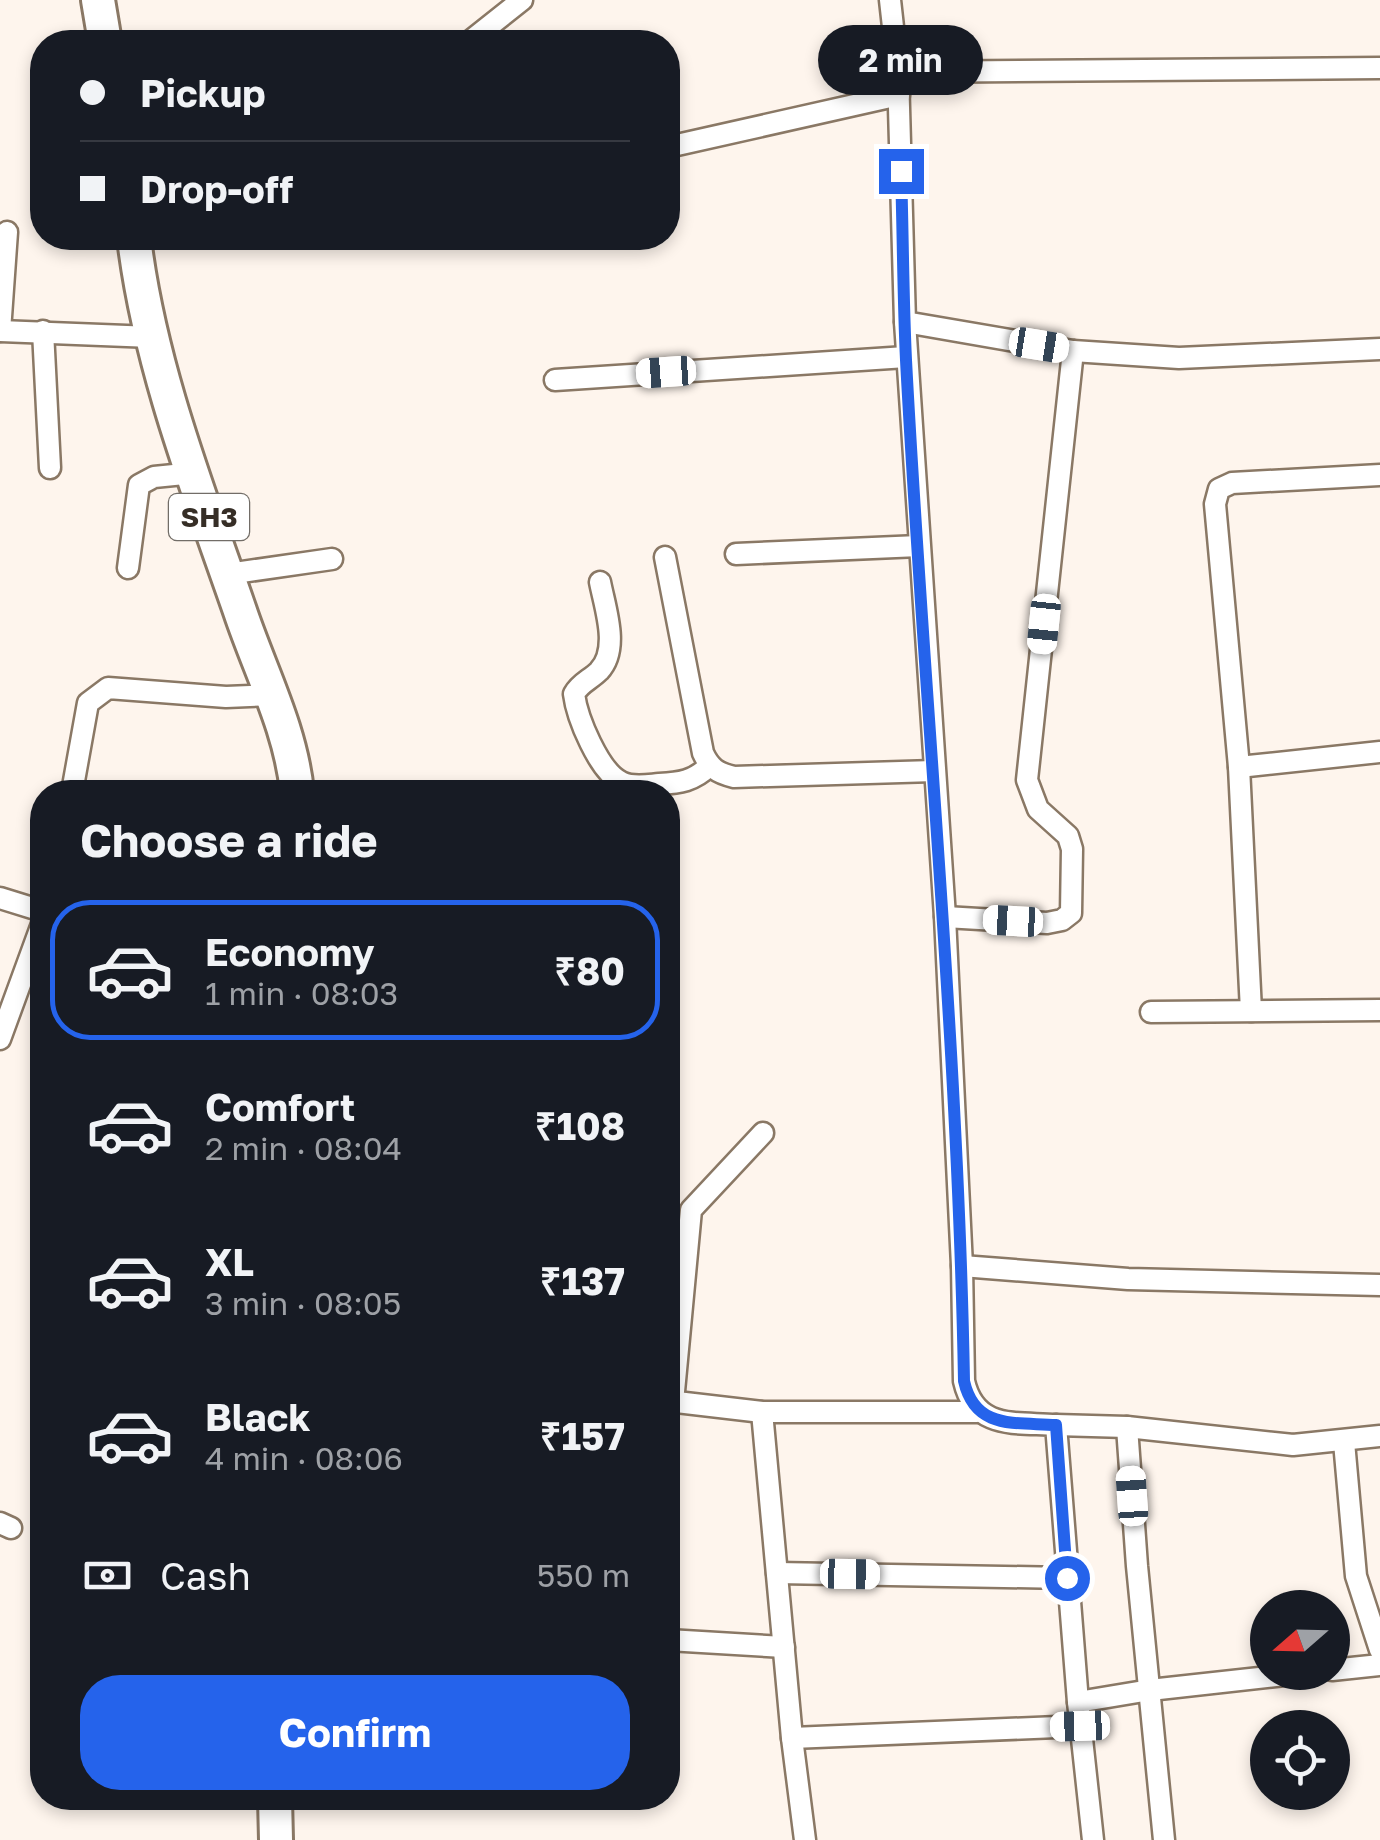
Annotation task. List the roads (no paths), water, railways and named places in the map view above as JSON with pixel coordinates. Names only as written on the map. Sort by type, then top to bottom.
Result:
[{"type":"main road","points":[[98,0],[103,30]]},
{"type":"main road","name":"SH3","points":[[136,250],[152,337],[194,473],[284,730],[294,780]]},
{"type":"main road","points":[[275,1810],[276,1840]]},
{"type":"street","points":[[484,30],[522,0]]},
{"type":"street","points":[[890,0],[898,72],[906,357],[945,917],[964,1381],[977,1412]]},
{"type":"street","points":[[898,72],[1380,68]]},
{"type":"street","points":[[680,144],[898,95]]},
{"type":"street","points":[[7,232],[0,331],[152,337]]},
{"type":"street","points":[[905,322],[1073,350],[1208,358],[1380,349]]},
{"type":"street","points":[[43,331],[50,468]]},
{"type":"street","points":[[945,917],[1047,923],[1071,913],[1072,849],[1068,836],[1038,810],[1027,780],[1073,350]]},
{"type":"street","points":[[556,380],[906,357]]},
{"type":"street","points":[[128,568],[139,485],[154,477],[194,473]]},
{"type":"street","points":[[1252,1011],[1239,767],[1215,504],[1219,489],[1232,482],[1380,475]]},
{"type":"street","points":[[736,554],[919,546]]},
{"type":"street","points":[[665,558],[703,753],[709,766],[719,774],[734,778],[934,772]]},
{"type":"street","points":[[228,574],[332,559]]},
{"type":"street","points":[[600,582],[608,629],[607,658],[574,694],[594,748],[617,780]]},
{"type":"street","points":[[74,780],[88,703],[108,688],[226,697],[271,695]]},
{"type":"street","points":[[1239,767],[1380,752]]},
{"type":"street","points":[[680,782],[709,766]]},
{"type":"street","points":[[0,898],[30,907]]},
{"type":"street","points":[[0,1039],[30,957]]},
{"type":"street","points":[[1151,1012],[1380,1010]]},
{"type":"street","points":[[680,1311],[691,1210],[763,1133]]},
{"type":"street","points":[[962,1266],[1128,1280],[1380,1286]]},
{"type":"street","points":[[680,1403],[762,1412],[977,1412],[997,1420],[1127,1428],[1268,1444],[1344,1442],[1380,1436]]},
{"type":"street","points":[[762,1412],[805,1840],[796,1840]]},
{"type":"street","points":[[1056,1425],[1093,1840]]},
{"type":"street","points":[[1127,1428],[1164,1840]]},
{"type":"street","points":[[1344,1442],[1356,1576],[1380,1650]]},
{"type":"street","points":[[777,1573],[1067,1578]]},
{"type":"street","points":[[680,1639],[784,1647]]},
{"type":"street","points":[[1350,1668],[1380,1666]]},
{"type":"street","points":[[1078,1702],[1250,1679]]},
{"type":"street","points":[[792,1738],[1080,1726]]}]
